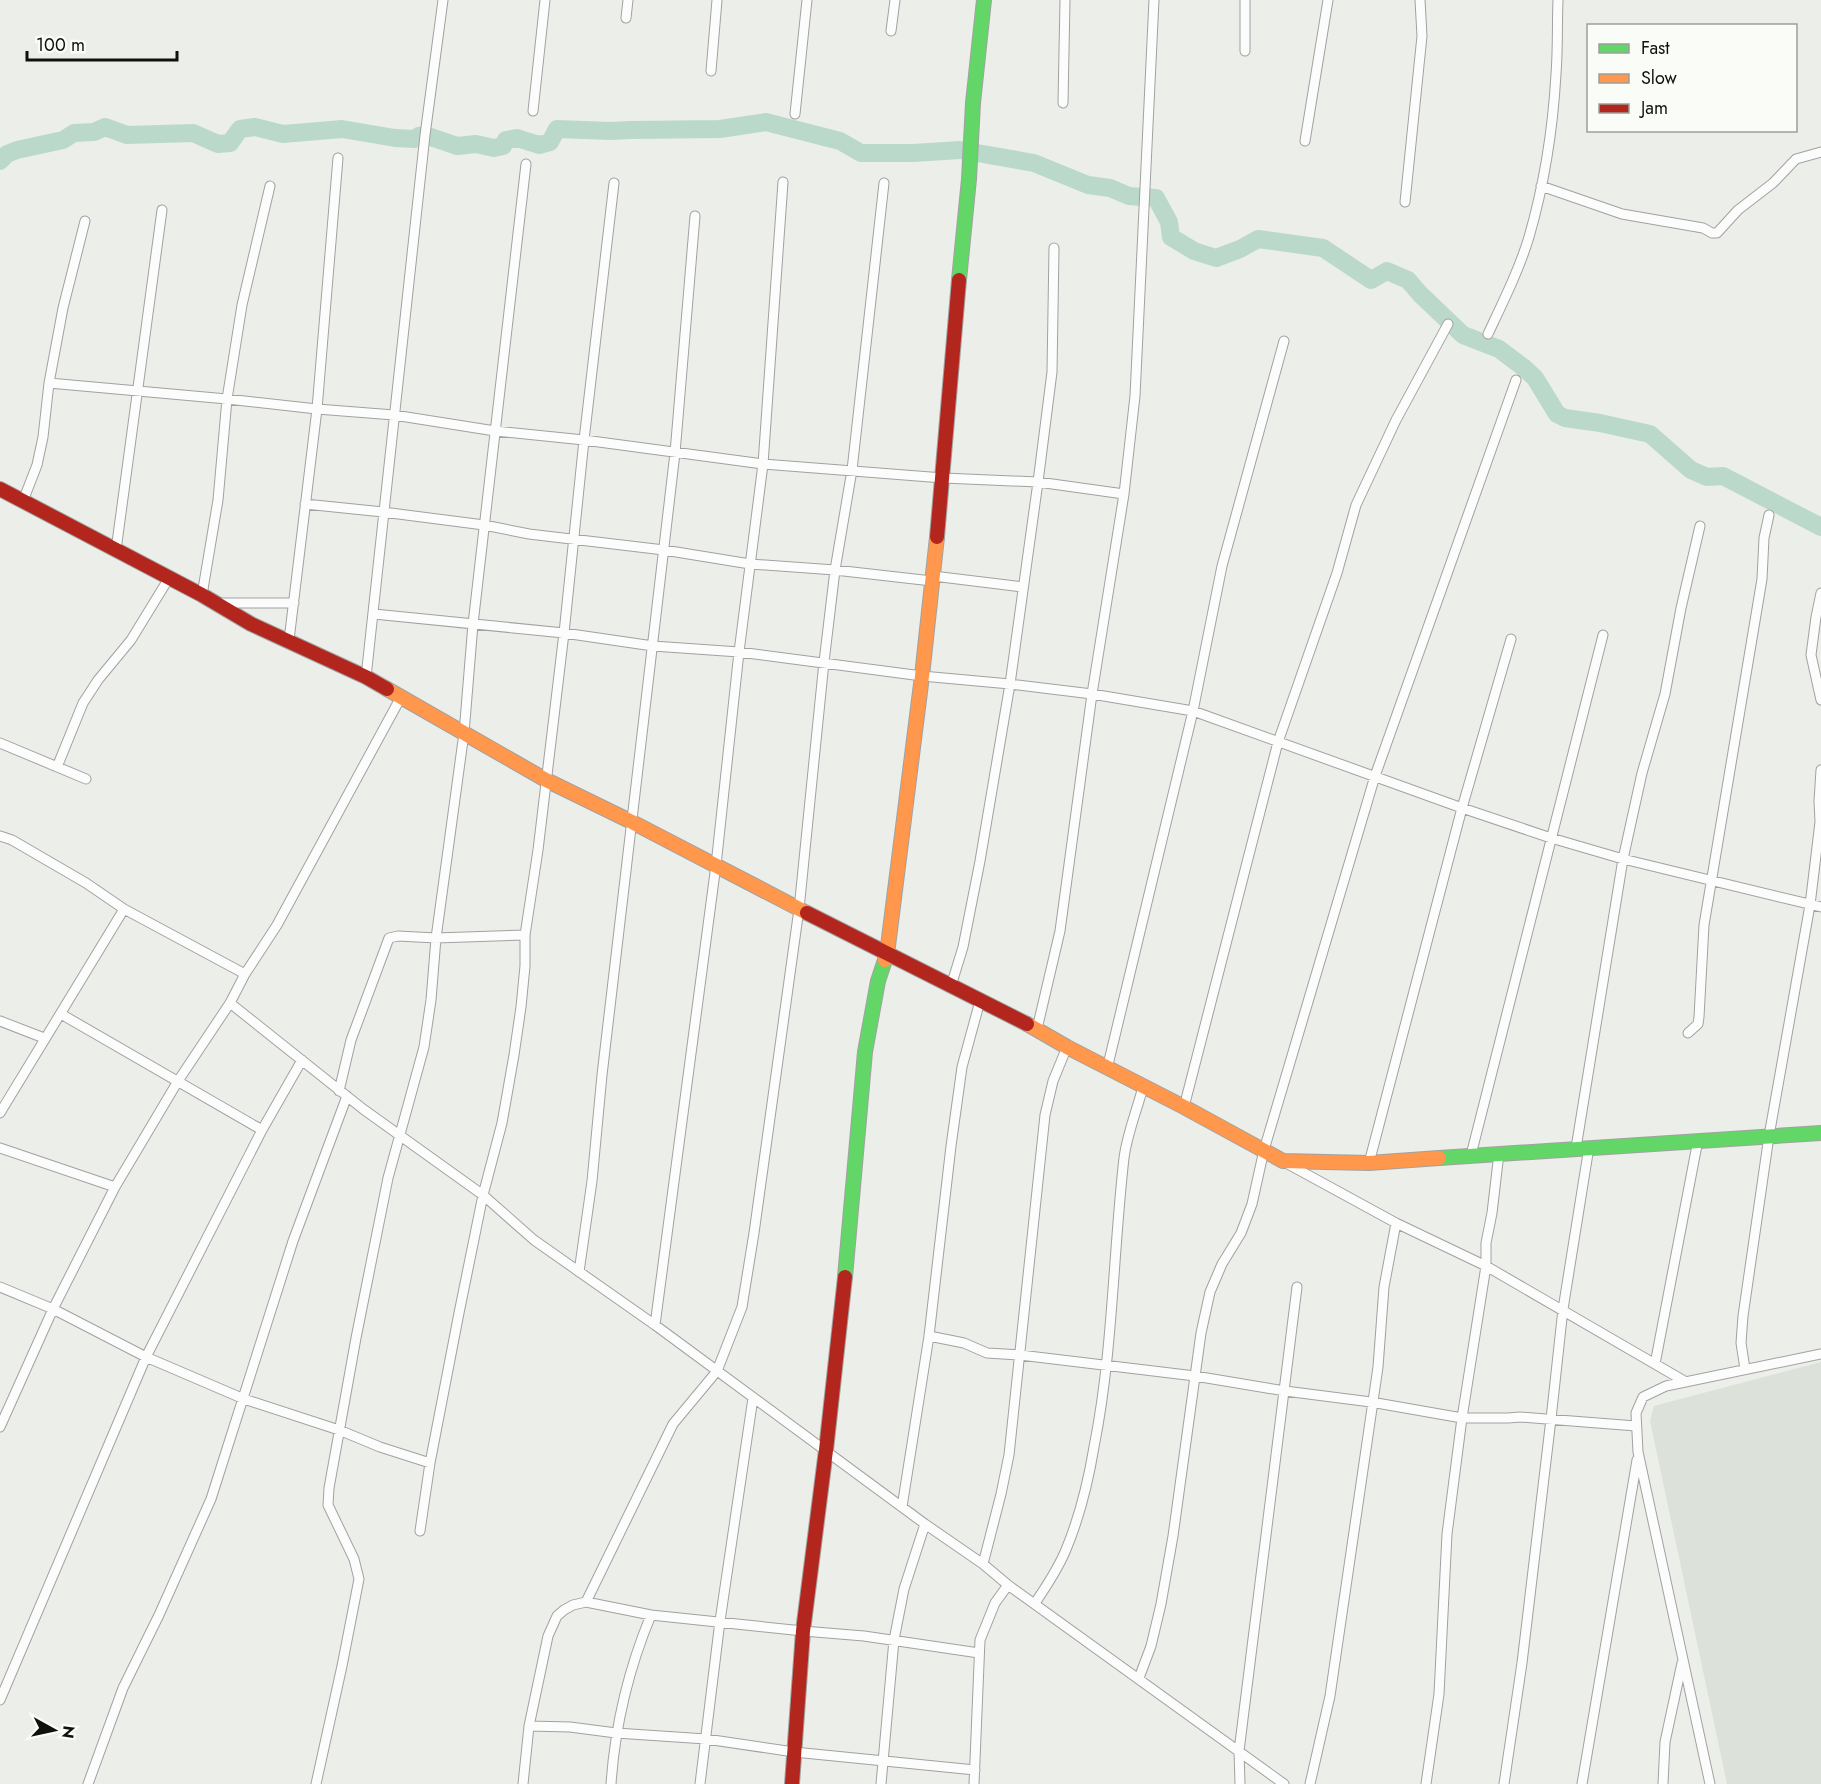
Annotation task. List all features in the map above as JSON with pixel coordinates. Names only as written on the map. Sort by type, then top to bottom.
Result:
[{"type":"street","points":[[366,677],[425,135],[443,0]]},
{"type":"street","points":[[533,111],[544,0]]},
{"type":"street","points":[[626,18],[628,0]]},
{"type":"street","points":[[711,71],[717,0]]},
{"type":"street","points":[[795,114],[807,0]]},
{"type":"street","points":[[891,31],[895,0]]},
{"type":"street","points":[[792,1784],[803,1631],[844,1287],[865,1052],[879,981],[887,954],[933,579],[969,179],[973,103],[984,0]]},
{"type":"street","points":[[1063,103],[1065,0]]},
{"type":"street","points":[[1037,1029],[1060,932],[1092,694],[1124,494],[1135,396],[1154,0]]},
{"type":"street","points":[[1245,0],[1245,51]]},
{"type":"street","points":[[1305,141],[1328,0]]},
{"type":"street","points":[[1405,202],[1422,36],[1420,0]]},
{"type":"street","points":[[1488,334],[1516,271],[1528,237],[1541,186],[1557,72],[1558,0]]},
{"type":"street","points":[[1541,186],[1622,214],[1703,228],[1717,233],[1738,210],[1773,183],[1796,159],[1821,152]]},
{"type":"street","points":[[289,640],[316,409],[338,158]]},
{"type":"street","points":[[316,1784],[359,1579],[354,1559],[328,1505],[339,1430],[386,1190],[399,1134],[415,1085],[424,1047],[431,1000],[436,938],[464,733],[473,624],[526,164]]},
{"type":"street","points":[[654,1324],[716,865],[739,652],[763,464],[783,182]]},
{"type":"street","points":[[420,1531],[430,1463],[483,1195],[502,1123],[521,1007],[525,935],[538,850],[564,633],[614,183]]},
{"type":"street","points":[[586,1602],[673,1424],[717,1371],[742,1307],[800,909],[824,662],[835,570],[852,470],[884,183]]},
{"type":"street","points":[[202,595],[218,500],[227,399],[242,305],[270,186]]},
{"type":"street","points":[[116,550],[162,210]]},
{"type":"street","points":[[579,1272],[592,1181],[602,1075],[675,453],[695,216]]},
{"type":"street","points":[[23,501],[37,465],[63,308],[85,221]]},
{"type":"street","points":[[951,986],[963,947],[980,861],[1010,684],[1052,372],[1054,248]]},
{"type":"street","points":[[1184,1107],[1278,742],[1337,573],[1356,505],[1396,420],[1448,324]]},
{"type":"street","points":[[1107,1069],[1192,711],[1222,567],[1284,341]]},
{"type":"street","points":[[1139,1678],[1151,1646],[1161,1604],[1173,1536],[1201,1333],[1210,1292],[1222,1263],[1241,1233],[1252,1204],[1264,1150],[1375,776],[1516,380]]},
{"type":"street","points":[[49,383],[394,415],[495,431],[584,440],[763,464],[943,478],[1038,482],[1124,494]]},
{"type":"street","points":[[0,489],[202,595],[251,624],[366,677],[546,780],[1037,1029],[1107,1069],[1184,1107],[1396,1223],[1486,1266],[1686,1382]]},
{"type":"street","points":[[305,504],[484,525],[529,534],[664,550],[750,564],[1023,587]]},
{"type":"street","points":[[1688,1033],[1698,1024],[1704,925],[1762,579],[1764,538],[1770,515]]},
{"type":"street","points":[[1504,1784],[1522,1663],[1582,1147],[1623,859],[1642,772],[1665,694],[1681,608],[1700,526]]},
{"type":"street","points":[[57,767],[83,703],[98,680],[131,640],[169,578]]},
{"type":"street","points":[[1821,593],[1811,655],[1821,700]]},
{"type":"street","points":[[215,603],[294,603]]},
{"type":"street","points":[[374,615],[564,633],[653,646],[739,652],[922,676],[1092,694],[1192,711],[1551,838],[1623,859],[1821,907]]},
{"type":"street","points":[[1471,1155],[1603,635]]},
{"type":"street","points":[[1369,1163],[1462,808],[1511,639]]},
{"type":"street","points":[[0,1427],[53,1309],[115,1187],[178,1081],[230,1003],[245,974],[277,925],[401,697]]},
{"type":"street","points":[[0,743],[86,779]]},
{"type":"street","points":[[1745,1369],[1742,1343],[1743,1316],[1769,1136],[1810,905],[1821,822],[1819,801],[1821,770]]},
{"type":"street","points":[[0,836],[12,840],[86,883],[124,909],[245,974]]},
{"type":"street","points":[[0,1113],[124,909]]},
{"type":"street","points":[[88,1784],[123,1688],[159,1615],[211,1499],[343,1093],[351,1040],[389,938],[398,936],[436,938],[525,935]]},
{"type":"street","points":[[902,1507],[928,1336],[962,1067],[980,1000]]},
{"type":"street","points":[[230,1003],[363,1109],[483,1195],[534,1240],[654,1324],[1284,1784]]},
{"type":"street","points":[[60,1014],[262,1130]]},
{"type":"street","points":[[0,1021],[44,1038]]},
{"type":"street","points":[[983,1564],[1009,1455],[1045,1116],[1053,1081],[1067,1047]]},
{"type":"street","points":[[0,1700],[146,1357],[262,1130],[302,1060]]},
{"type":"street","points":[[1035,1603],[1065,1552],[1076,1522],[1091,1466],[1107,1365],[1125,1155],[1143,1088]]},
{"type":"street","points":[[1283,1161],[1369,1163],[1582,1147],[1821,1133]]},
{"type":"street","points":[[1655,1364],[1698,1140]]},
{"type":"street","points":[[0,1148],[115,1187]]},
{"type":"street","points":[[1426,1784],[1438,1694],[1448,1534],[1462,1418],[1486,1266],[1486,1243],[1499,1153]]},
{"type":"street","points":[[1310,1784],[1330,1696],[1371,1402],[1378,1367],[1384,1287],[1396,1223]]},
{"type":"street","points":[[0,1287],[53,1309],[146,1357],[244,1399],[430,1463]]},
{"type":"street","points":[[1240,1784],[1239,1751],[1298,1287]]},
{"type":"street","points":[[928,1336],[964,1343],[987,1353],[1195,1376],[1462,1418],[1520,1416],[1636,1426]]},
{"type":"street","points":[[1710,1784],[1638,1452],[1636,1413],[1643,1397],[1666,1386],[1821,1354]]},
{"type":"street","points":[[700,1784],[720,1621],[753,1398]]},
{"type":"street","points":[[1582,1784],[1638,1452]]},
{"type":"street","points":[[881,1784],[894,1640],[904,1588],[925,1524]]},
{"type":"street","points":[[974,1784],[980,1640],[988,1618],[1008,1584]]},
{"type":"street","points":[[523,1784],[529,1726],[548,1636],[557,1616],[573,1605],[586,1602],[651,1615],[864,1636],[979,1653]]},
{"type":"street","points":[[610,1784],[616,1733],[643,1635],[651,1615]]},
{"type":"street","points":[[1664,1784],[1665,1742],[1683,1660]]},
{"type":"street","points":[[529,1726],[570,1727],[616,1733],[706,1739],[794,1752],[975,1770]]},
{"type":"shaded area","points":[[1821,1362],[1821,1784],[1727,1784],[1650,1421],[1654,1406]]},
{"type":"waterway","points":[[0,161],[7,154],[17,150],[63,140],[74,133],[94,132],[105,127],[127,135],[193,133],[218,144],[230,143],[240,129],[255,127],[283,134],[342,129],[395,138],[415,139],[425,135],[457,146],[476,144],[494,148],[503,146],[506,140],[517,138],[539,145],[550,142],[557,129],[611,131],[720,129],[766,122],[840,141],[861,153],[960,150],[1034,163],[1088,185],[1110,188],[1129,196],[1156,198],[1169,222],[1171,237],[1194,251],[1216,258],[1258,239],[1323,248],[1371,280],[1387,271],[1408,280],[1463,335],[1499,349],[1523,367],[1535,378],[1557,414],[1565,418],[1650,434],[1691,470],[1707,477],[1723,476],[1821,527]]},
{"type":"traffic: fast","points":[[959,280],[984,0]]},
{"type":"traffic: fast","points":[[845,1277],[865,1052],[878,981],[885,960]]},
{"type":"traffic: fast","points":[[1439,1158],[1821,1133]]},
{"type":"traffic: slow","points":[[885,960],[922,676],[937,537]]},
{"type":"traffic: slow","points":[[387,689],[546,780],[807,913]]},
{"type":"traffic: slow","points":[[1027,1024],[1283,1161],[1369,1163],[1439,1158]]},
{"type":"traffic: jam","points":[[937,537],[959,280]]},
{"type":"traffic: jam","points":[[0,489],[202,595],[251,624],[387,689]]},
{"type":"traffic: jam","points":[[807,913],[1027,1024]]},
{"type":"traffic: jam","points":[[792,1784],[803,1631],[845,1277]]}]
